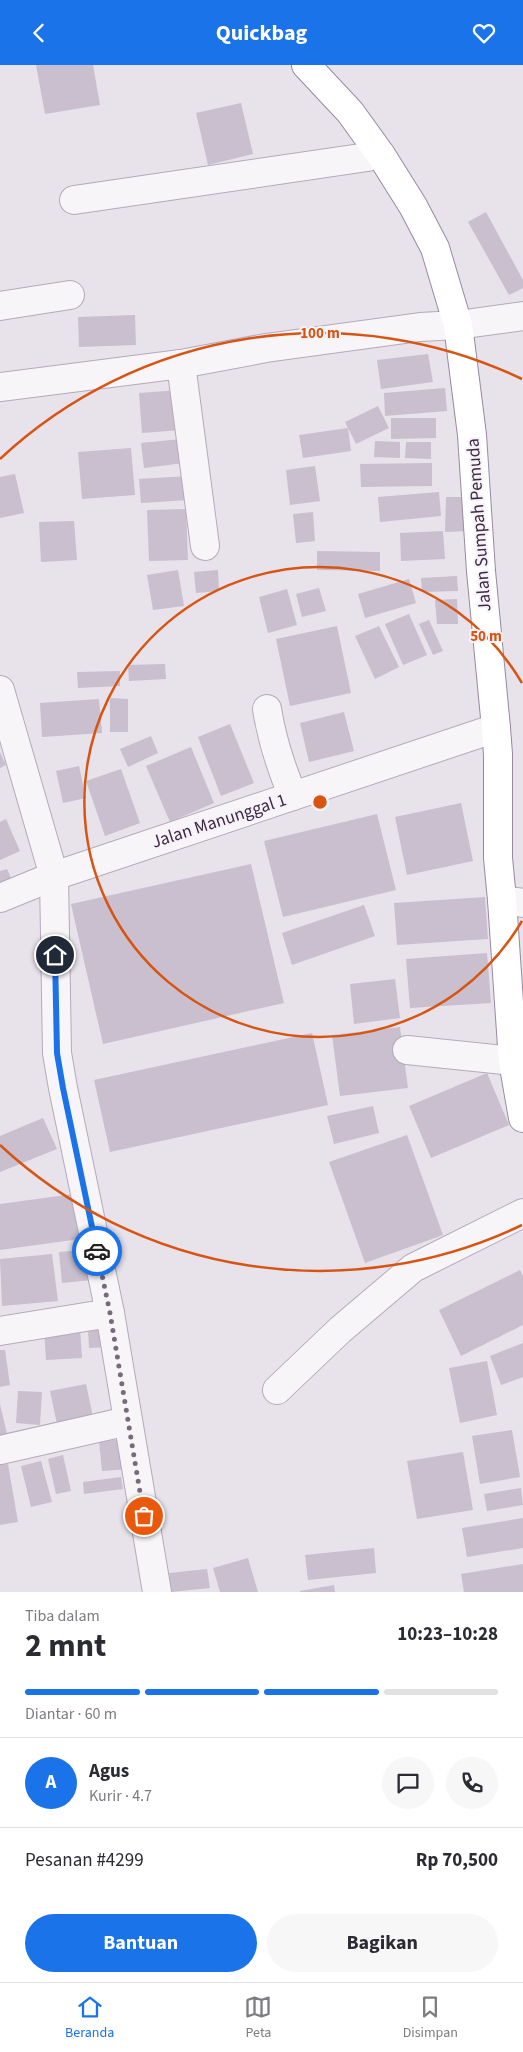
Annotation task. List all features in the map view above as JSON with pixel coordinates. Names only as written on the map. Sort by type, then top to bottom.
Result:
[{"type":"highway","name":"Jalan Sumpah Pemuda","points":[[306,65],[350,112],[381,155],[413,206],[435,248],[458,325],[472,435],[481,571],[497,741],[498,858],[513,901],[513,1061],[523,1119]]},
{"type":"street","points":[[74,200],[381,155]]},
{"type":"street","points":[[0,306],[70,295]]},
{"type":"street","points":[[0,387],[181,364],[276,347],[420,327],[458,325],[523,316]]},
{"type":"street","points":[[181,364],[205,546]]},
{"type":"street","points":[[0,692],[54,876],[57,1053],[110,1313],[157,1592]]},
{"type":"street","points":[[267,709],[270,729],[282,772],[293,796]]},
{"type":"street","name":"Jalan Manunggal 1","points":[[0,898],[54,876],[293,796],[497,741]]},
{"type":"street","points":[[407,1050],[513,1061]]},
{"type":"street","points":[[277,1390],[340,1330],[413,1268],[523,1213]]},
{"type":"street","points":[[0,1331],[110,1313]]},
{"type":"street","points":[[0,1450],[128,1421]]},
{"type":"building","points":[[36,65],[93,65],[100,105],[45,114]]},
{"type":"building","points":[[241,103],[253,154],[208,165],[196,113]]},
{"type":"building","points":[[486,212],[523,280],[523,288],[509,295],[468,222]]},
{"type":"building","points":[[135,315],[136,345],[79,347],[78,317]]},
{"type":"building","points":[[428,354],[433,382],[381,389],[377,360]]},
{"type":"building","points":[[445,388],[447,411],[385,416],[384,393]]},
{"type":"building","points":[[180,390],[182,430],[142,433],[139,393]]},
{"type":"building","points":[[378,406],[389,428],[356,444],[345,422]]},
{"type":"building","points":[[391,418],[436,418],[436,438],[391,439]]},
{"type":"building","points":[[348,428],[351,451],[303,458],[299,435]]},
{"type":"building","points":[[181,439],[184,463],[144,468],[141,443]]},
{"type":"building","points":[[375,441],[400,442],[400,458],[374,457]]},
{"type":"building","points":[[406,442],[431,442],[431,459],[405,458]]},
{"type":"building","points":[[131,448],[135,495],[82,499],[78,452]]},
{"type":"building","points":[[432,463],[432,486],[361,487],[360,464]]},
{"type":"building","points":[[315,466],[320,501],[290,505],[286,470]]},
{"type":"building","points":[[15,474],[24,513],[0,518],[0,477]]},
{"type":"building","points":[[188,476],[189,500],[141,503],[139,479]]},
{"type":"building","points":[[439,492],[441,516],[380,522],[378,497]]},
{"type":"building","points":[[446,497],[470,497],[469,531],[445,532]]},
{"type":"building","points":[[186,509],[188,560],[149,561],[147,510]]},
{"type":"building","points":[[313,512],[315,541],[296,543],[293,514]]},
{"type":"building","points":[[74,521],[77,560],[41,562],[39,522]]},
{"type":"building","points":[[443,531],[445,559],[401,561],[400,533]]},
{"type":"building","points":[[317,551],[380,552],[380,571],[317,570]]},
{"type":"building","points":[[178,570],[184,606],[153,610],[147,575]]},
{"type":"building","points":[[218,570],[219,591],[196,593],[194,572]]},
{"type":"building","points":[[457,576],[458,591],[422,592],[421,578]]},
{"type":"building","points":[[409,579],[416,603],[365,618],[358,594]]},
{"type":"building","points":[[319,588],[326,611],[302,617],[296,594]]},
{"type":"building","points":[[287,589],[297,625],[268,633],[259,597]]},
{"type":"building","points":[[457,599],[458,624],[437,624],[435,600]]},
{"type":"building","points":[[409,614],[427,655],[403,665],[385,624]]},
{"type":"building","points":[[429,620],[443,651],[433,655],[419,624]]},
{"type":"building","points":[[337,626],[351,693],[290,706],[276,639]]},
{"type":"building","points":[[379,626],[399,667],[375,679],[355,636]]},
{"type":"building","points":[[165,664],[166,679],[129,681],[128,665]]},
{"type":"building","points":[[120,671],[120,686],[78,688],[77,672]]},
{"type":"building","points":[[110,698],[128,699],[128,732],[110,732]]},
{"type":"building","points":[[99,699],[102,733],[42,737],[40,703]]},
{"type":"building","points":[[344,712],[354,751],[309,762],[300,723]]},
{"type":"building","points":[[230,724],[254,783],[221,796],[198,737]]},
{"type":"building","points":[[151,736],[158,753],[128,767],[120,749]]},
{"type":"building","points":[[191,747],[214,803],[170,822],[146,766]]},
{"type":"building","points":[[0,752],[6,765],[0,768]]},
{"type":"building","points":[[79,766],[86,798],[63,803],[56,771]]},
{"type":"building","points":[[121,769],[140,823],[105,836],[86,781]]},
{"type":"building","points":[[461,803],[473,861],[407,875],[395,817]]},
{"type":"building","points":[[377,814],[396,890],[283,917],[264,841]]},
{"type":"building","points":[[6,819],[20,851],[0,860],[0,822]]},
{"type":"building","points":[[251,864],[284,1003],[103,1044],[71,904]]},
{"type":"building","points":[[7,869],[15,887],[0,894],[0,871]]},
{"type":"building","points":[[485,897],[488,939],[397,945],[394,903]]},
{"type":"building","points":[[364,905],[375,936],[292,965],[282,933]]},
{"type":"building","points":[[487,953],[491,1003],[410,1008],[406,959]]},
{"type":"building","points":[[395,979],[400,1018],[354,1024],[350,984]]},
{"type":"building","points":[[400,1027],[408,1088],[340,1096],[332,1035]]},
{"type":"building","points":[[312,1033],[328,1105],[110,1152],[94,1080]]},
{"type":"building","points":[[487,1073],[509,1125],[431,1158],[409,1106]]},
{"type":"building","points":[[373,1106],[379,1133],[334,1144],[327,1116]]},
{"type":"building","points":[[43,1118],[57,1149],[0,1172],[0,1136]]},
{"type":"building","points":[[407,1135],[443,1235],[365,1263],[329,1162]]},
{"type":"building","points":[[81,1193],[87,1238],[0,1250],[0,1204]]},
{"type":"building","points":[[90,1249],[92,1280],[62,1283],[59,1252]]},
{"type":"building","points":[[52,1254],[58,1301],[2,1306],[0,1259]]},
{"type":"building","points":[[520,1270],[523,1276],[523,1325],[461,1356],[439,1310]]},
{"type":"building","points":[[80,1327],[82,1358],[46,1360],[44,1329]]},
{"type":"building","points":[[107,1328],[108,1347],[89,1348],[88,1329]]},
{"type":"building","points":[[523,1343],[523,1377],[501,1385],[490,1356]]},
{"type":"building","points":[[0,1350],[5,1350],[10,1385],[0,1387]]},
{"type":"building","points":[[487,1361],[497,1415],[460,1423],[449,1368]]},
{"type":"building","points":[[86,1384],[93,1417],[57,1424],[50,1391]]},
{"type":"building","points":[[18,1391],[42,1392],[40,1425],[16,1423]]},
{"type":"building","points":[[0,1404],[7,1434],[0,1435]]},
{"type":"building","points":[[512,1430],[520,1477],[480,1484],[472,1436]]},
{"type":"building","points":[[128,1439],[130,1469],[102,1471],[99,1441]]},
{"type":"building","points":[[463,1452],[473,1510],[417,1519],[407,1461]]},
{"type":"building","points":[[63,1455],[71,1491],[56,1494],[48,1459]]},
{"type":"building","points":[[41,1461],[52,1502],[31,1507],[21,1466]]},
{"type":"building","points":[[8,1464],[18,1522],[0,1525],[0,1465]]},
{"type":"building","points":[[121,1477],[123,1489],[84,1494],[83,1482]]},
{"type":"building","points":[[521,1488],[523,1505],[487,1511],[484,1494]]},
{"type":"building","points":[[523,1518],[523,1548],[467,1557],[462,1528]]},
{"type":"building","points":[[374,1548],[376,1573],[308,1580],[305,1555]]},
{"type":"building","points":[[248,1558],[258,1592],[220,1592],[213,1568]]},
{"type":"building","points":[[523,1564],[523,1592],[464,1592],[461,1574]]},
{"type":"building","points":[[207,1569],[210,1588],[171,1592],[169,1573]]},
{"type":"building","points":[[334,1585],[335,1592],[300,1592],[300,1591]]},
{"type":"way so far","points":[[97,1251],[110,1313],[144,1516]]},
{"type":"route","points":[[55,955],[57,1053],[97,1251]]}]
